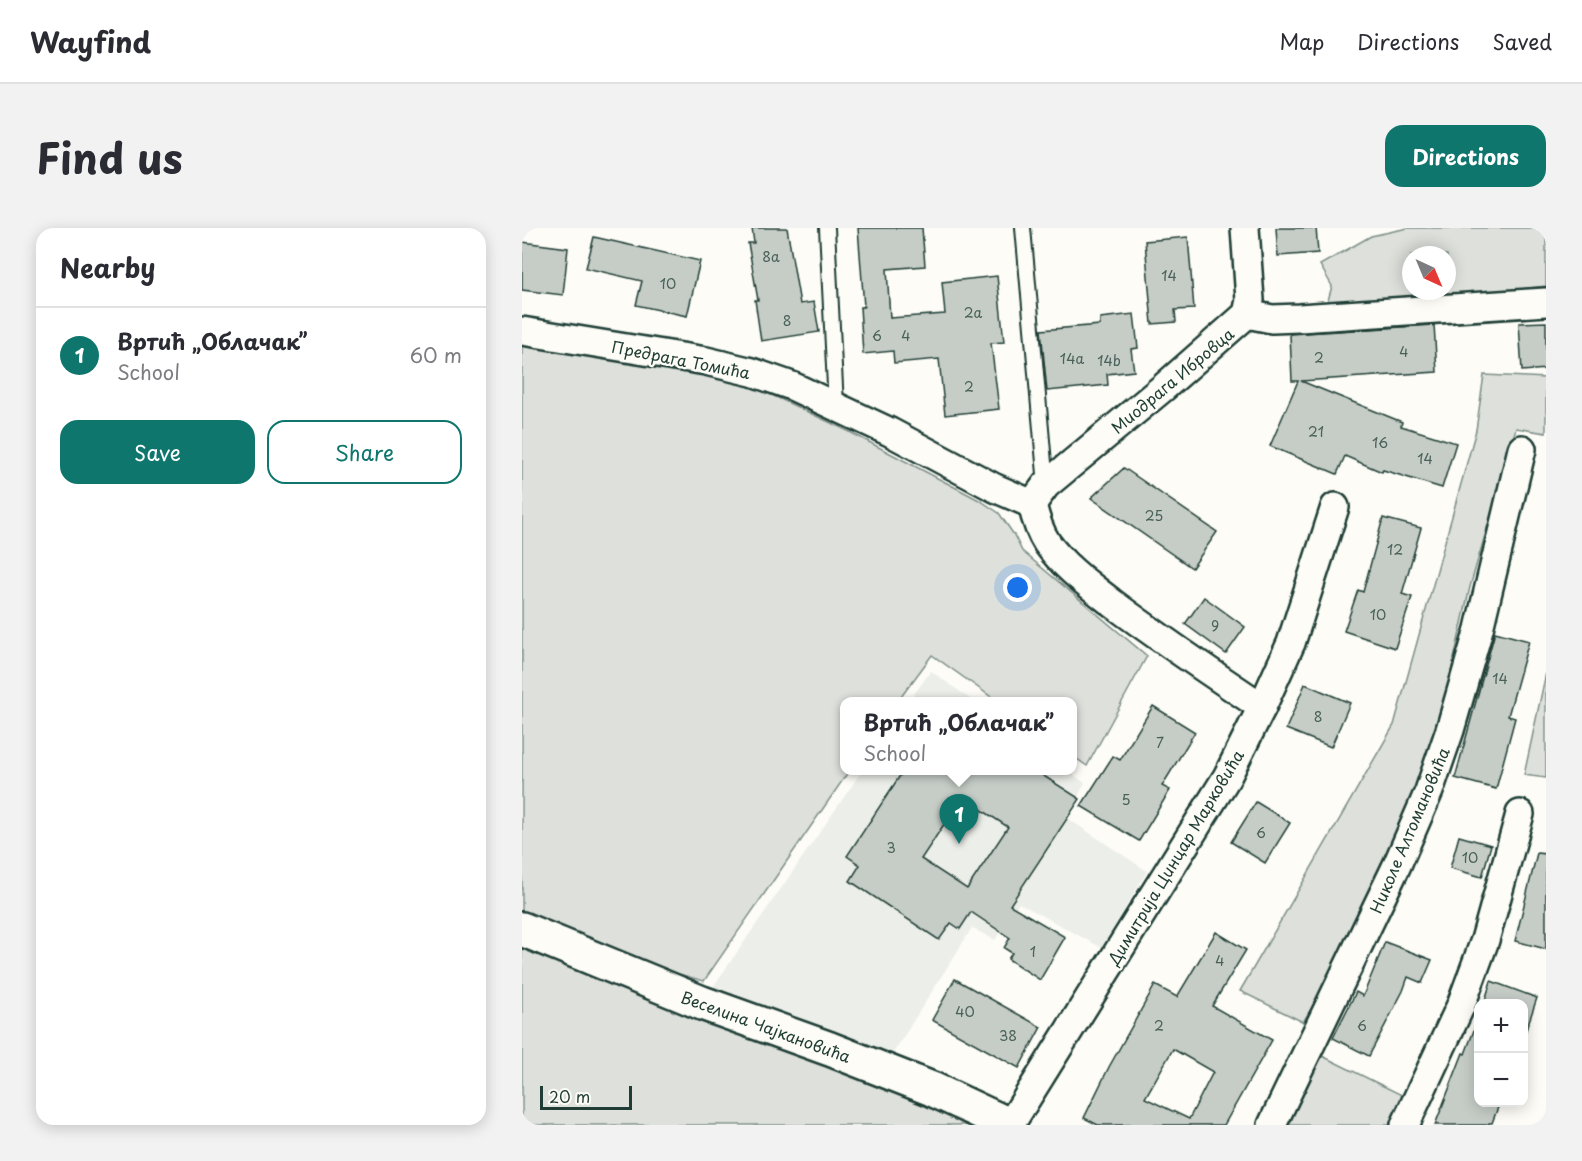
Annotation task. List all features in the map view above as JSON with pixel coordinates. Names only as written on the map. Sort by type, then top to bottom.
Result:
[{"type":"street","name":"Миодрага Ибровца","points":[[1039,495],[1247,314],[1251,300],[1245,228]]},
{"type":"street","points":[[1247,314],[1272,319],[1299,318],[1546,302]]},
{"type":"street","name":"Предрага Томића","points":[[522,331],[752,372],[792,386],[891,432],[994,488],[1039,495]]},
{"type":"street","name":"Николе Алтомановића","points":[[1272,1125],[1393,875],[1429,791],[1450,730],[1479,629],[1522,449]]},
{"type":"street","points":[[1039,495],[1035,516],[1042,536],[1074,573],[1133,618],[1262,707]]},
{"type":"street","name":"Димитрија Цинцар Марковића","points":[[1010,1125],[1227,777],[1292,643],[1335,507]]},
{"type":"street","points":[[1405,1125],[1461,1005],[1485,940],[1520,814]]},
{"type":"street","name":"Веселина Чајкановића","points":[[522,929],[702,1003],[932,1089],[1010,1125]]},
{"type":"lane","points":[[827,228],[836,406]]},
{"type":"lane","points":[[1023,228],[1039,495]]},
{"type":"shaded area","points":[[1408,228],[1546,228],[1546,286],[1456,296],[1456,246],[1402,246],[1402,300],[1327,304],[1332,286],[1320,265],[1371,236]]},
{"type":"shaded area","points":[[522,343],[621,362],[698,371],[744,382],[846,430],[981,501],[999,513],[1022,551],[1147,656],[1087,766],[1077,759],[1077,697],[991,697],[932,655],[901,697],[840,697],[840,775],[846,775],[704,981],[541,936],[1009,1125],[522,1125]]},
{"type":"shaded area","points":[[1484,375],[1546,378],[1546,433],[1516,428],[1470,587],[1434,749],[1344,955],[1303,1022],[1240,991],[1394,725],[1476,430]]},
{"type":"shaded area","points":[[931,671],[967,697],[912,697]]},
{"type":"shaded area","points":[[1546,673],[1546,778],[1524,775]]},
{"type":"shaded area","points":[[859,775],[1074,775],[1085,783],[1067,818],[1147,871],[1102,948],[1019,903],[995,940],[972,928],[888,1061],[702,1003]]},
{"type":"shaded area","points":[[1308,1049],[1416,1102],[1405,1125],[1272,1125]]},
{"type":"building","points":[[752,228],[787,228],[800,304],[814,302],[819,332],[761,341],[755,300],[758,300],[748,243],[754,243]]},
{"type":"building","points":[[858,228],[922,228],[925,266],[887,269],[890,318],[945,314],[942,282],[997,276],[1004,342],[991,343],[999,409],[945,415],[939,359],[894,363],[893,351],[863,354],[860,307],[864,307]]},
{"type":"building","points":[[1276,228],[1316,228],[1318,253],[1278,256]]},
{"type":"building","points":[[594,237],[700,261],[687,316],[636,305],[642,281],[586,268]]},
{"type":"building","points":[[1188,237],[1194,309],[1175,310],[1176,322],[1152,324],[1145,241]]},
{"type":"building","points":[[522,242],[568,248],[563,295],[522,290]]},
{"type":"building","points":[[1134,314],[1138,348],[1131,349],[1134,371],[1107,374],[1108,385],[1047,391],[1041,330],[1100,325],[1100,318]]},
{"type":"building","points":[[1546,322],[1546,369],[1522,371],[1519,323]]},
{"type":"building","points":[[1434,325],[1437,372],[1301,381],[1402,422],[1401,426],[1456,443],[1442,488],[1383,470],[1382,472],[1345,456],[1337,474],[1270,446],[1298,381],[1292,381],[1290,334]]},
{"type":"building","points":[[1124,468],[1217,532],[1192,568],[1091,498]]},
{"type":"building","points":[[1383,518],[1421,528],[1402,594],[1412,597],[1395,648],[1344,631],[1358,590],[1363,592]]},
{"type":"building","points":[[1204,597],[1245,627],[1226,654],[1185,624]]},
{"type":"building","points":[[1495,632],[1529,641],[1508,716],[1515,718],[1496,789],[1455,778]]},
{"type":"building","points":[[1305,684],[1350,703],[1331,747],[1286,729]]},
{"type":"building","points":[[1153,706],[1195,732],[1162,786],[1170,790],[1139,841],[1081,806],[1113,756],[1120,760]]},
{"type":"building","points":[[900,775],[1042,775],[1080,799],[1010,905],[1065,937],[1040,980],[1008,959],[1012,953],[1004,948],[1010,938],[971,912],[960,929],[951,923],[939,940],[850,881],[860,865],[847,856]],"holes":[[[962,797],[1008,827],[967,889],[921,859]]]},
{"type":"building","points":[[1256,802],[1290,823],[1265,863],[1231,842]]},
{"type":"building","points":[[1459,836],[1491,845],[1482,877],[1450,868]]},
{"type":"building","points":[[1537,853],[1546,854],[1546,949],[1515,941]]},
{"type":"building","points":[[1216,932],[1246,950],[1212,1006],[1272,1040],[1224,1125],[1098,1125],[1084,1118],[1109,1067],[1155,985],[1177,997]],"holes":[[[1173,1049],[1213,1072],[1189,1119],[1145,1098]]]},
{"type":"building","points":[[1385,942],[1432,960],[1422,983],[1408,977],[1369,1056],[1333,1038],[1356,992],[1363,996]]},
{"type":"building","points":[[955,979],[1041,1027],[1019,1068],[932,1020]]},
{"type":"building","points":[[1491,981],[1537,998],[1528,1024],[1528,999],[1486,999]]},
{"type":"building","points":[[1474,1030],[1474,1107],[1498,1107],[1492,1123],[1488,1125],[1435,1125],[1463,1053],[1465,1054]]},
{"type":"place","name":"Вртић „Облачак”","points":[[959,844]]}]
